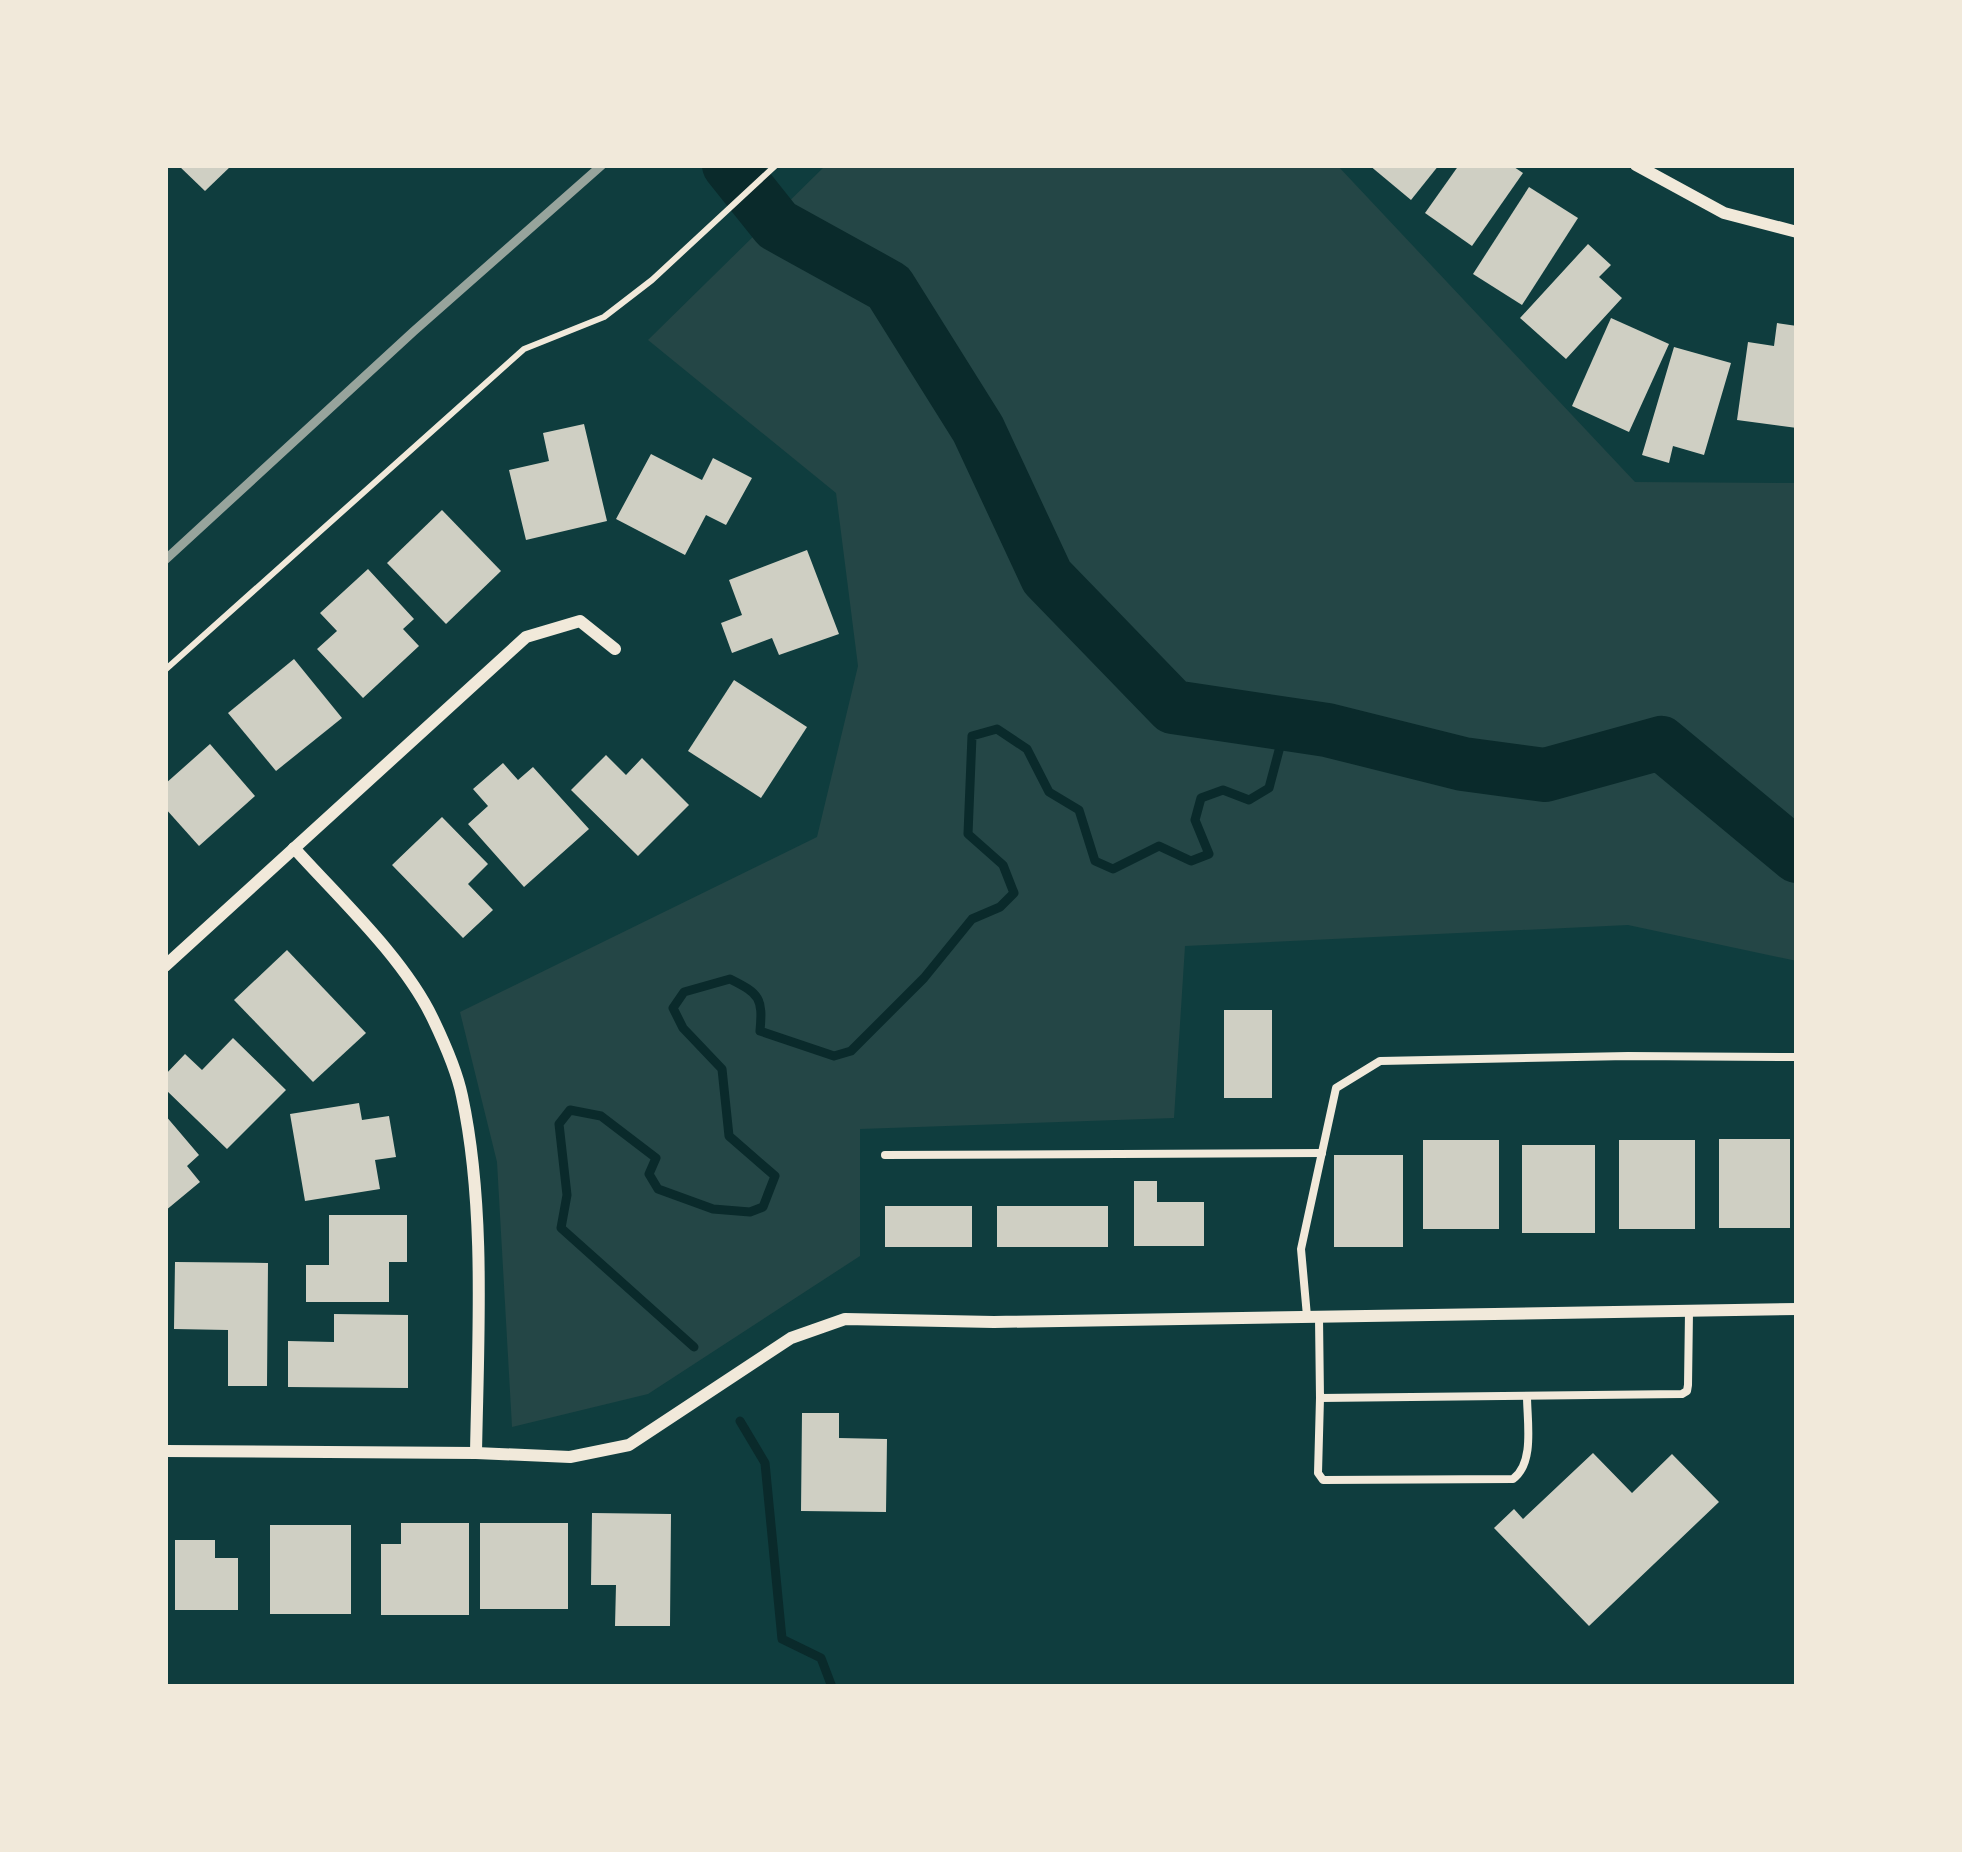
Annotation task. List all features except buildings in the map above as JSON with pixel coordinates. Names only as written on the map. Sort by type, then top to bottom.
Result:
[{"type":"street","points":[[1636,165],[1724,213],[1797,232]]},
{"type":"street","points":[[165,966],[526,637],[580,621],[615,649]]},
{"type":"street","points":[[294,848],[394,958],[432,1016],[462,1093],[473,1178],[479,1294],[476,1454]]},
{"type":"street","points":[[165,1451],[570,1457],[629,1445],[791,1338],[845,1319],[994,1322],[1797,1310]]},
{"type":"lane","points":[[1527,1396],[1526,1464],[1513,1479],[1323,1480],[1318,1473],[1320,1398],[1301,1249],[1336,1088],[1380,1061],[1797,1057]]},
{"type":"lane","points":[[885,1155],[1322,1153]]},
{"type":"lane","points":[[1320,1398],[1682,1394],[1688,1384],[1689,1312]]},
{"type":"path","points":[[165,670],[524,349],[604,317],[652,280],[776,165]]},
{"type":"shaded area","points":[[826,165],[1337,165],[1635,482],[1797,483],[1797,961],[1628,925],[1185,946],[1174,1118],[860,1129],[860,1256],[648,1394],[512,1427],[497,1162],[460,1012],[817,837],[858,666],[836,493],[648,340]]},
{"type":"waterway","points":[[729,165],[777,225],[889,287],[978,429],[1047,577],[1173,707],[1327,730],[1463,764],[1545,775],[1661,743],[1797,856]]},
{"type":"waterway","points":[[694,1347],[561,1228],[567,1195],[559,1124],[570,1110],[601,1116],[656,1158],[649,1174],[658,1189],[713,1209],[750,1212],[763,1207],[775,1176],[729,1136],[722,1069],[683,1028],[673,1008],[684,992],[730,979],[757,998],[760,1031],[834,1056],[851,1051],[924,978],[972,919],[1000,907],[1014,893],[1003,865],[968,834],[972,736],[997,729],[1027,749],[1049,792],[1079,810],[1095,861],[1113,869],[1159,846],[1191,861],[1209,854],[1195,820],[1201,798],[1223,790],[1249,800],[1269,788],[1286,724]]},
{"type":"waterway","points":[[740,1421],[765,1463],[782,1639],[821,1658],[832,1687]]},
{"type":"railway","points":[[165,560],[602,165]]}]
